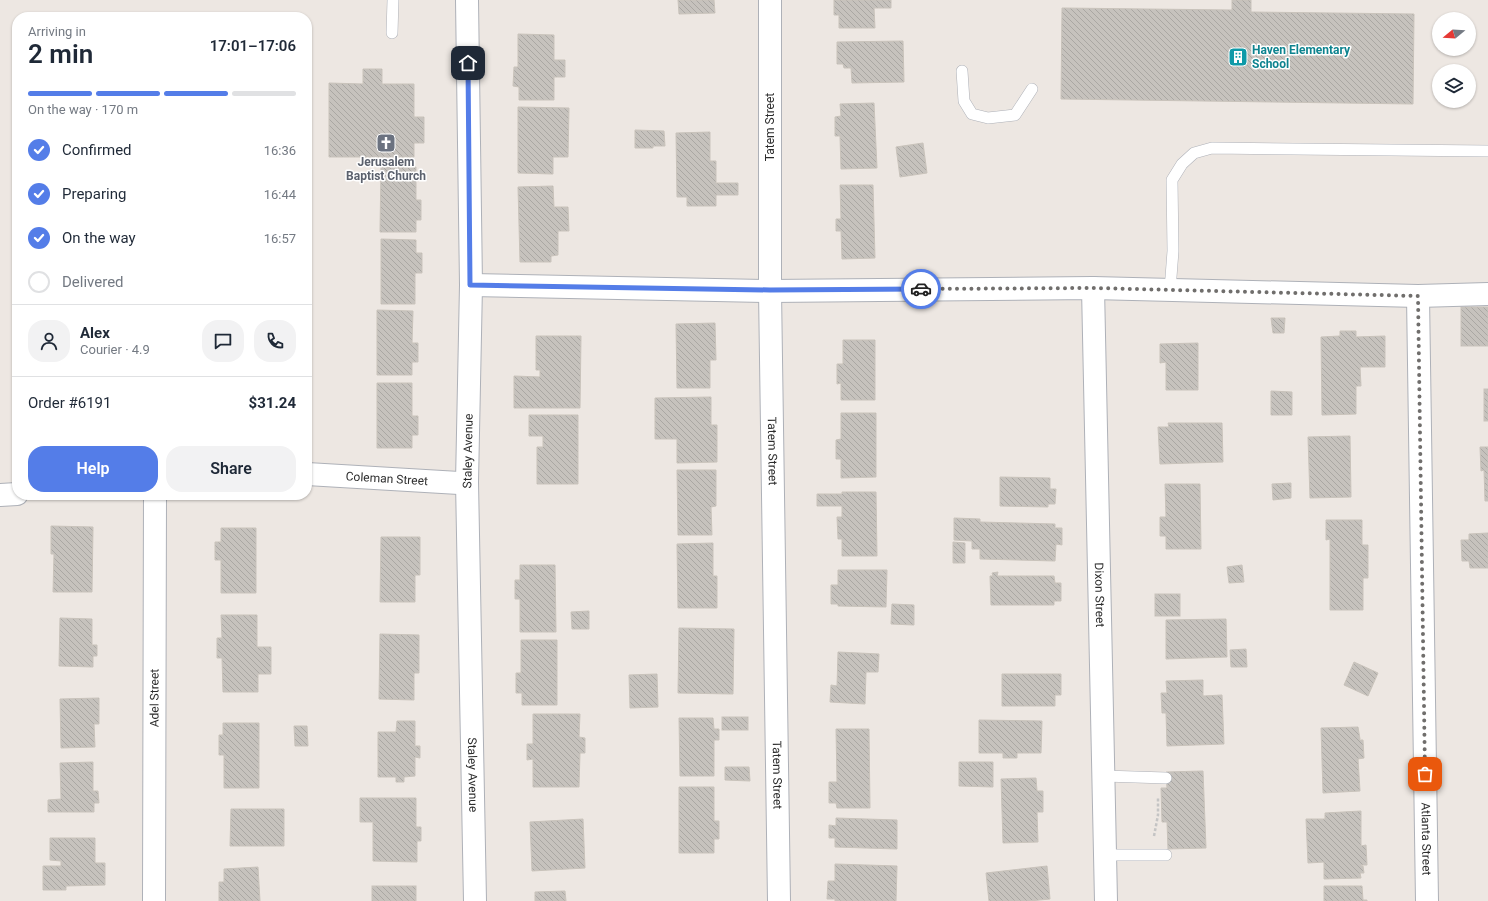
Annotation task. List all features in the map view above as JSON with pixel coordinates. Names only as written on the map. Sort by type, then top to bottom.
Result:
[{"type":"street","name":"Staley Avenue","points":[[467,0],[470,285],[467,482],[475,901]]},
{"type":"street","name":"Tatem Street","points":[[770,0],[770,290],[779,901]]},
{"type":"street","points":[[470,285],[770,290],[1093,288],[1418,296],[1488,294]]},
{"type":"street","name":"Dixon Street","points":[[1093,288],[1106,901]]},
{"type":"street","name":"Atlanta Street","points":[[1418,296],[1427,901]]},
{"type":"street","name":"Coleman Street","points":[[312,474],[459,483],[467,482]]},
{"type":"street","points":[[0,494],[12,494]]},
{"type":"street","name":"Adel Street","points":[[154,901],[155,500]]},
{"type":"lane","points":[[392,33],[393,0]]},
{"type":"lane","points":[[962,71],[964,100],[972,114],[988,118],[1015,115],[1032,89]]},
{"type":"lane","points":[[1170,290],[1173,251],[1172,180],[1182,164],[1194,153],[1212,148],[1488,151]]},
{"type":"lane","points":[[1104,776],[1162,778]]},
{"type":"lane","points":[[1105,855],[1166,855]]},
{"type":"path","points":[[1146,855],[1155,833],[1162,778]]},
{"type":"building","points":[[678,0],[714,0],[715,13],[679,14]]},
{"type":"building","points":[[834,0],[891,0],[891,8],[874,8],[875,28],[839,28],[839,15],[834,15]]},
{"type":"building","name":"Haven Elementary School","points":[[1232,0],[1251,0],[1251,12],[1414,14],[1413,104],[1061,99],[1062,8],[1232,10]]},
{"type":"building","points":[[518,34],[554,35],[554,60],[565,60],[565,77],[554,77],[554,100],[519,100],[519,87],[513,86],[514,67],[518,67]]},
{"type":"building","points":[[903,41],[904,82],[852,83],[851,68],[844,68],[843,64],[837,64],[837,42]]},
{"type":"building","points":[[363,69],[382,69],[382,84],[414,84],[414,117],[424,117],[424,143],[414,143],[414,157],[329,157],[329,83],[363,84]]},
{"type":"building","points":[[874,103],[877,168],[841,169],[840,136],[835,136],[835,117],[841,116],[840,104]]},
{"type":"building","points":[[518,107],[569,108],[568,157],[553,157],[553,174],[518,173]]},
{"type":"building","points":[[635,130],[664,131],[665,146],[635,148]]},
{"type":"building","points":[[710,132],[710,161],[716,161],[716,183],[738,183],[738,195],[716,195],[716,206],[687,206],[687,197],[677,197],[676,133]]},
{"type":"building","points":[[923,143],[927,173],[900,177],[896,147]]},
{"type":"building","points":[[381,167],[416,167],[416,200],[421,200],[421,220],[416,220],[416,232],[380,232]]},
{"type":"building","points":[[840,185],[873,185],[875,258],[842,259],[841,231],[836,231],[836,219],[841,219]]},
{"type":"building","points":[[553,186],[554,207],[568,207],[569,231],[558,231],[558,255],[551,256],[551,262],[520,262],[518,187]]},
{"type":"building","points":[[381,239],[416,240],[416,253],[422,253],[422,273],[415,273],[415,304],[381,304]]},
{"type":"building","points":[[1461,307],[1488,307],[1488,346],[1461,346]]},
{"type":"building","points":[[377,310],[413,311],[412,343],[418,343],[418,362],[412,362],[412,375],[377,375]]},
{"type":"building","points":[[1271,318],[1285,318],[1284,333],[1273,333]]},
{"type":"building","points":[[715,323],[716,360],[710,360],[710,388],[677,388],[676,324]]},
{"type":"building","points":[[1340,331],[1356,331],[1356,337],[1385,336],[1385,367],[1360,367],[1361,386],[1356,386],[1356,414],[1322,415],[1321,337],[1340,336]]},
{"type":"building","points":[[536,336],[581,336],[580,408],[514,408],[514,376],[540,377],[540,370],[536,370]]},
{"type":"building","points":[[843,340],[875,340],[875,400],[841,400],[841,383],[837,384],[837,364],[843,364]]},
{"type":"building","points":[[1198,343],[1198,390],[1166,390],[1166,362],[1160,363],[1160,344]]},
{"type":"building","points":[[377,383],[412,383],[412,416],[418,416],[418,435],[412,435],[412,448],[377,448]]},
{"type":"building","points":[[1484,389],[1488,389],[1488,421],[1484,421]]},
{"type":"building","points":[[1271,391],[1292,392],[1292,415],[1271,415]]},
{"type":"building","points":[[711,397],[711,425],[717,425],[717,462],[677,463],[677,439],[655,439],[655,398]]},
{"type":"building","points":[[841,413],[876,413],[876,477],[841,478],[841,459],[836,459],[836,440],[841,439]]},
{"type":"building","points":[[529,415],[578,415],[578,484],[537,484],[537,447],[543,447],[543,436],[529,436]]},
{"type":"building","points":[[1168,423],[1222,423],[1223,462],[1160,464],[1158,427],[1169,427]]},
{"type":"building","points":[[1350,436],[1351,497],[1310,498],[1308,437]]},
{"type":"building","points":[[1480,447],[1488,447],[1488,501],[1485,501],[1484,470],[1481,471]]},
{"type":"building","points":[[677,470],[716,470],[716,506],[711,507],[712,535],[678,535]]},
{"type":"building","points":[[1000,477],[1050,478],[1050,489],[1056,489],[1055,504],[1048,504],[1048,507],[1000,506]]},
{"type":"building","points":[[1291,483],[1291,498],[1273,500],[1272,484]]},
{"type":"building","points":[[1165,484],[1200,484],[1201,549],[1166,549],[1166,536],[1160,536],[1160,517],[1166,517]]},
{"type":"building","points":[[842,492],[876,492],[877,556],[842,556],[842,539],[838,539],[837,517],[842,517],[842,506],[817,506],[817,494],[842,494]]},
{"type":"building","points":[[954,518],[980,519],[980,522],[1055,524],[1055,528],[1062,528],[1062,545],[1056,544],[1055,561],[980,559],[980,549],[972,549],[972,541],[954,540]]},
{"type":"building","points":[[1326,520],[1362,520],[1362,545],[1368,545],[1368,578],[1363,578],[1363,610],[1330,610],[1330,539],[1326,540]]},
{"type":"building","points":[[51,526],[93,527],[92,592],[53,592],[54,554],[51,554]]},
{"type":"building","points":[[221,528],[256,528],[256,593],[221,593],[221,560],[215,560],[215,542],[221,542]]},
{"type":"building","points":[[1488,533],[1488,568],[1470,568],[1469,561],[1462,561],[1461,540],[1469,540],[1469,534]]},
{"type":"building","points":[[381,537],[420,537],[420,575],[415,575],[415,602],[380,602]]},
{"type":"building","points":[[953,542],[965,543],[965,563],[953,563]]},
{"type":"building","points":[[713,543],[713,576],[717,576],[717,608],[678,608],[677,544]]},
{"type":"building","points":[[520,565],[555,565],[556,632],[520,632],[520,599],[515,599],[515,580],[520,580]]},
{"type":"building","points":[[1242,565],[1244,582],[1229,583],[1227,567]]},
{"type":"building","points":[[838,570],[887,570],[886,607],[838,606],[838,604],[831,604],[831,585],[838,585]]},
{"type":"building","points":[[998,572],[997,576],[1054,576],[1055,583],[1061,583],[1061,601],[1054,601],[1054,605],[991,605],[990,576],[993,576],[992,573]]},
{"type":"building","points":[[1155,594],[1180,594],[1180,616],[1155,616]]},
{"type":"building","points":[[892,604],[914,605],[914,625],[891,624]]},
{"type":"building","points":[[589,611],[589,629],[572,629],[571,612]]},
{"type":"building","points":[[221,615],[257,615],[257,647],[271,647],[271,674],[258,674],[258,692],[223,692],[222,658],[217,658],[217,638],[222,638]]},
{"type":"building","points":[[60,618],[92,619],[92,645],[97,645],[97,656],[93,656],[93,667],[59,666]]},
{"type":"building","points":[[1226,619],[1227,657],[1166,659],[1166,620]]},
{"type":"building","points":[[679,628],[734,629],[733,694],[678,693]]},
{"type":"building","points":[[380,634],[419,635],[419,673],[414,673],[414,700],[379,699]]},
{"type":"building","points":[[521,640],[557,640],[557,705],[522,705],[522,693],[516,693],[516,673],[521,673]]},
{"type":"building","points":[[1246,649],[1247,667],[1231,667],[1230,650]]},
{"type":"building","points":[[838,652],[879,654],[878,672],[866,672],[865,704],[830,702],[831,685],[837,686]]},
{"type":"building","points":[[1354,662],[1378,673],[1368,696],[1344,685]]},
{"type":"building","points":[[657,674],[658,707],[630,708],[629,675]]},
{"type":"building","points":[[1002,674],[1061,674],[1061,695],[1055,695],[1055,706],[1002,706]]},
{"type":"building","points":[[1203,680],[1203,696],[1222,695],[1224,744],[1167,746],[1166,713],[1162,713],[1161,693],[1167,693],[1166,681]]},
{"type":"building","points":[[99,698],[99,724],[94,724],[95,747],[61,748],[60,699]]},
{"type":"building","points":[[533,714],[580,714],[579,737],[585,738],[585,753],[580,753],[579,787],[533,787],[533,759],[527,760],[527,744],[533,744]]},
{"type":"building","points":[[722,717],[748,717],[748,730],[722,730]]},
{"type":"building","points":[[679,718],[713,718],[714,729],[719,729],[719,740],[714,740],[714,776],[680,776]]},
{"type":"building","points":[[979,720],[1042,721],[1041,753],[1017,753],[1017,758],[1003,758],[1003,753],[979,753]]},
{"type":"building","points":[[397,721],[415,721],[415,746],[420,746],[420,758],[415,757],[415,776],[404,777],[404,782],[396,782],[396,777],[378,777],[378,732],[396,732]]},
{"type":"building","points":[[223,723],[259,723],[259,788],[224,788],[224,755],[219,755],[219,735],[223,735]]},
{"type":"building","points":[[294,726],[307,726],[308,746],[295,746]]},
{"type":"building","points":[[1358,727],[1359,740],[1363,740],[1364,758],[1358,759],[1360,791],[1323,793],[1321,728]]},
{"type":"building","points":[[836,729],[869,729],[870,808],[837,808],[836,803],[829,803],[829,782],[837,782]]},
{"type":"building","points":[[93,762],[93,791],[98,791],[99,803],[94,803],[94,812],[48,812],[48,800],[61,799],[60,763]]},
{"type":"building","points":[[959,762],[993,762],[993,787],[959,786]]},
{"type":"building","points":[[725,767],[749,767],[750,781],[725,780]]},
{"type":"building","points":[[1203,771],[1206,848],[1168,849],[1167,822],[1162,822],[1161,788],[1167,788],[1166,772]]},
{"type":"building","points":[[1036,778],[1037,791],[1043,791],[1043,812],[1037,812],[1038,842],[1003,843],[1001,779]]},
{"type":"building","points":[[679,787],[714,787],[714,821],[719,821],[719,839],[714,839],[714,853],[679,853]]},
{"type":"building","points":[[360,798],[416,798],[416,827],[421,827],[421,841],[417,841],[417,862],[373,861],[373,822],[360,822]]},
{"type":"building","points":[[231,809],[284,809],[284,846],[230,846]]},
{"type":"building","points":[[1361,811],[1361,846],[1366,845],[1367,865],[1361,865],[1363,866],[1364,873],[1360,873],[1361,878],[1324,879],[1324,862],[1308,863],[1306,819],[1325,819],[1325,813]]},
{"type":"building","points":[[836,818],[897,820],[897,849],[835,847],[835,838],[829,838],[829,825],[836,826]]},
{"type":"building","points":[[583,819],[585,868],[532,871],[530,822]]},
{"type":"building","points":[[50,838],[95,838],[95,863],[105,863],[105,885],[66,886],[66,890],[43,890],[43,866],[61,866],[61,861],[50,860]]},
{"type":"building","points":[[835,864],[897,866],[896,901],[835,901],[835,899],[827,899],[828,881],[835,881]]},
{"type":"building","points":[[1047,866],[1050,899],[1029,901],[989,901],[986,873]]},
{"type":"building","points":[[258,867],[260,901],[219,901],[219,882],[224,882],[224,869]]},
{"type":"building","points":[[372,886],[416,886],[416,901],[372,901]]},
{"type":"building","points":[[1324,886],[1362,886],[1363,900],[1367,901],[1324,901]]},
{"type":"building","points":[[565,891],[566,901],[535,901],[535,892]]},
{"type":"way so far","points":[[921,289],[1093,288],[1418,296],[1425,774]]},
{"type":"place","name":"Haven Elementary School","points":[[1238,57]]},
{"type":"place","name":"Jerusalem Baptist Church","points":[[386,143]]},
{"type":"route","points":[[468,63],[470,285],[770,290],[921,289]]}]
